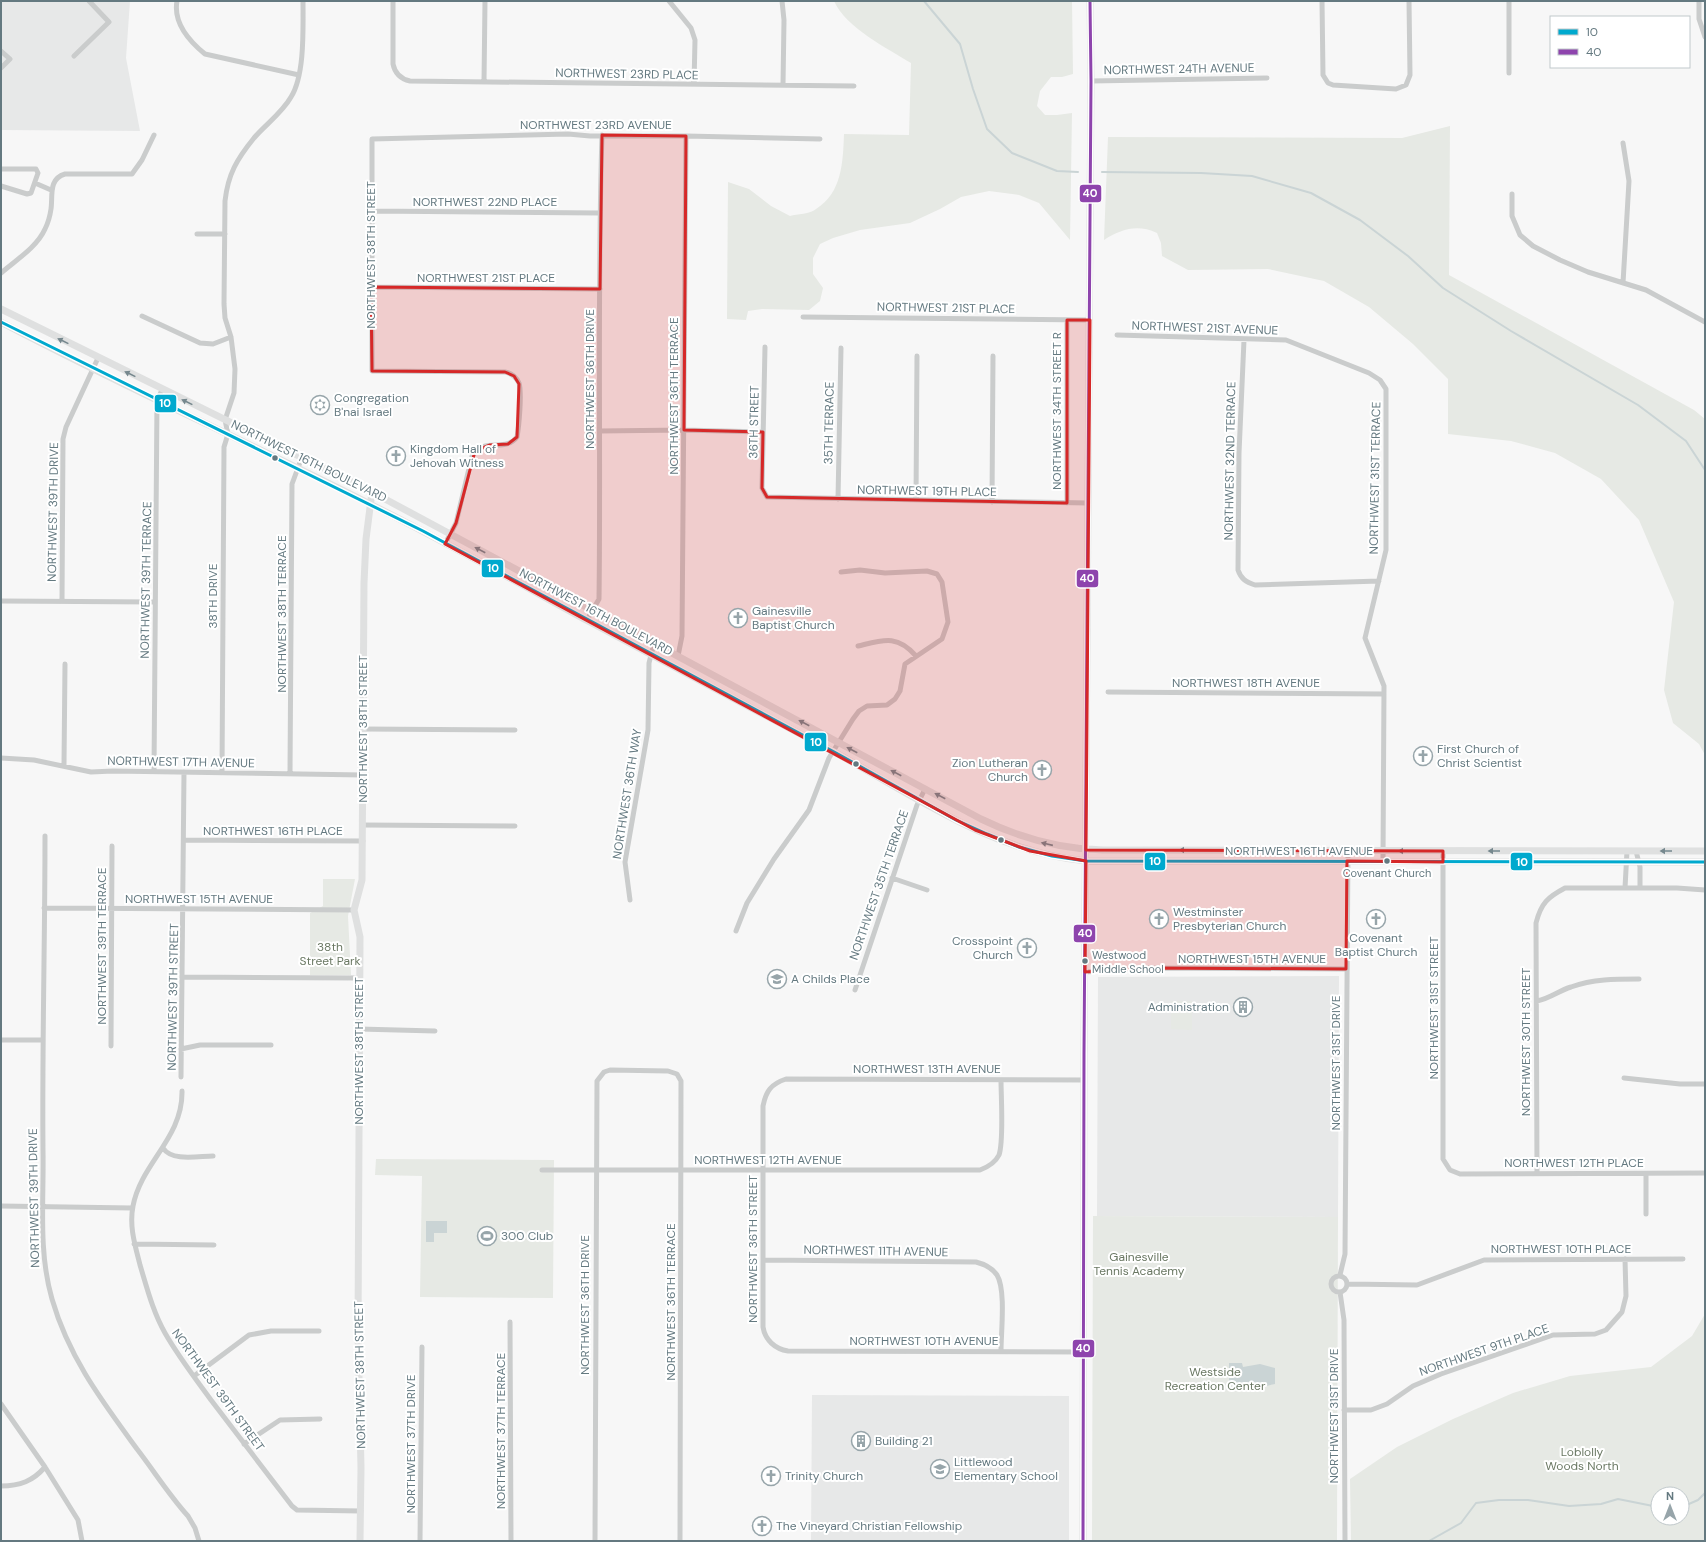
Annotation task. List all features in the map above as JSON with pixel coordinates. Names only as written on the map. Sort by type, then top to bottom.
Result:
[{"type":"main road","points":[[1083,1541],[1084,1080],[1090,320],[1090,1]]},
{"type":"main road","name":"NORTHWEST 16TH BOULEVARD","points":[[1,309],[162,390],[372,492],[981,819],[1015,834],[1053,845],[1086,850]]},
{"type":"main road","name":"NORTHWEST 16TH BOULEVARD","points":[[1,322],[92,369],[370,504],[833,752],[975,830],[1009,844],[1050,856],[1086,861]]},
{"type":"main road","name":"NORTHWEST 38TH STREET","points":[[360,1541],[361,1511],[358,1333],[360,937],[354,910],[362,880],[364,583],[366,539],[372,492]]},
{"type":"main road","name":"NORTHWEST 16TH AVENUE","points":[[1086,850],[1705,851]]},
{"type":"main road","points":[[1224,851],[1224,861]]},
{"type":"main road","name":"NORTHWEST 16TH AVENUE","points":[[1086,861],[1705,862]]},
{"type":"street","points":[[74,56],[109,22],[89,1]]},
{"type":"street","points":[[177,1],[178,20],[182,29],[195,46],[205,54],[299,74]]},
{"type":"street","points":[[225,420],[234,393],[235,377],[231,336],[225,318],[224,304],[226,185],[234,165],[254,138],[271,122],[291,98],[299,74],[303,45],[303,1]]},
{"type":"street","name":"NORTHWEST 23RD PLACE","points":[[393,1],[394,70],[400,77],[410,81],[854,86]]},
{"type":"street","points":[[484,82],[485,1]]},
{"type":"street","points":[[669,1],[691,28],[695,40],[694,84]]},
{"type":"street","points":[[782,1],[784,20],[783,85]]},
{"type":"street","points":[[1322,1],[1323,75],[1325,80],[1333,86],[1396,89],[1406,85],[1410,75],[1409,1]]},
{"type":"street","points":[[1509,1],[1509,73]]},
{"type":"street","points":[[1699,1],[1699,19],[1705,37]]},
{"type":"street","points":[[1,51],[10,60],[1,68]]},
{"type":"street","name":"NORTHWEST 24TH AVENUE","points":[[1091,81],[1267,78]]},
{"type":"street","name":"NORTHWEST 23RD AVENUE","points":[[372,139],[560,134],[820,139]]},
{"type":"street","points":[[1,273],[35,244],[43,234],[51,211],[51,190],[55,180],[65,174],[132,174],[142,160],[154,135]]},
{"type":"street","name":"NORTHWEST 36TH DRIVE","points":[[587,620],[592,609],[599,600],[600,213],[602,135]]},
{"type":"street","name":"NORTHWEST 36TH TERRACE","points":[[678,656],[682,636],[686,136]]},
{"type":"street","name":"NORTHWEST 38TH STREET","points":[[372,139],[372,371],[505,372],[514,376],[519,384],[519,427],[517,437],[515,441],[508,444],[479,447],[475,451],[472,456],[456,523],[450,534]]},
{"type":"street","points":[[1623,142],[1629,181],[1623,283]]},
{"type":"street","points":[[1,169],[36,169],[38,173],[32,191],[27,194],[1,186]]},
{"type":"street","points":[[35,183],[51,190]]},
{"type":"street","points":[[1512,194],[1512,216],[1520,235],[1534,246],[1560,260],[1588,272],[1646,290],[1705,322]]},
{"type":"street","name":"NORTHWEST 22ND PLACE","points":[[371,211],[600,213]]},
{"type":"street","points":[[197,234],[225,234]]},
{"type":"street","name":"NORTHWEST 21ST PLACE","points":[[371,287],[600,289]]},
{"type":"street","points":[[142,316],[200,343],[213,344],[231,336]]},
{"type":"street","name":"NORTHWEST 21ST PLACE","points":[[803,317],[1090,320]]},
{"type":"street","name":"NORTHWEST 34TH STREET R","points":[[1067,320],[1067,503]]},
{"type":"street","name":"NORTHWEST 21ST AVENUE","points":[[1117,335],[1244,340],[1286,340],[1369,373],[1380,380]]},
{"type":"street","name":"NORTHWEST 32ND TERRACE","points":[[1244,340],[1239,453],[1238,570],[1244,580],[1255,585],[1379,581]]},
{"type":"street","name":"36TH STREET","points":[[765,347],[762,488],[767,497]]},
{"type":"street","name":"35TH TERRACE","points":[[838,499],[840,348]]},
{"type":"street","points":[[916,500],[917,356]]},
{"type":"street","points":[[992,502],[993,356]]},
{"type":"street","name":"NORTHWEST 39TH DRIVE","points":[[62,601],[63,439],[66,427],[98,358]]},
{"type":"street","name":"NORTHWEST 31ST TERRACE","points":[[1380,380],[1386,389],[1386,550],[1365,638],[1384,686],[1383,861]]},
{"type":"street","name":"NORTHWEST 39TH TERRACE","points":[[154,772],[157,400],[162,390]]},
{"type":"street","name":"38TH DRIVE","points":[[222,773],[224,447],[228,434],[225,420]]},
{"type":"street","points":[[600,432],[684,430],[763,432]]},
{"type":"street","name":"NORTHWEST 38TH TERRACE","points":[[290,773],[292,484],[302,458]]},
{"type":"street","name":"NORTHWEST 19TH PLACE","points":[[767,497],[1088,503]]},
{"type":"street","points":[[445,544],[450,534]]},
{"type":"street","points":[[736,931],[747,903],[774,859],[809,810],[838,742],[859,711],[867,706],[887,705],[895,699],[900,691],[905,664],[931,648],[942,639],[948,622],[942,582],[937,574],[928,571],[885,573],[860,570],[841,572]]},
{"type":"street","points":[[1,601],[155,602]]},
{"type":"street","points":[[858,646],[883,640],[896,641],[906,645],[916,656]]},
{"type":"street","name":"NORTHWEST 36TH WAY","points":[[630,900],[626,862],[648,730],[648,688],[651,654],[654,643]]},
{"type":"street","points":[[64,765],[65,664]]},
{"type":"street","name":"NORTHWEST 18TH AVENUE","points":[[1108,692],[1384,694]]},
{"type":"street","points":[[363,729],[515,730]]},
{"type":"street","name":"NORTHWEST 17TH AVENUE","points":[[1,758],[34,760],[64,765],[91,772],[363,775]]},
{"type":"street","name":"NORTHWEST 39TH STREET","points":[[181,1077],[181,1049],[183,1032],[184,772]]},
{"type":"street","name":"NORTHWEST 35TH TERRACE","points":[[855,990],[919,800],[925,789]]},
{"type":"street","points":[[363,825],[515,826]]},
{"type":"street","name":"NORTHWEST 39TH DRIVE","points":[[45,836],[42,1040],[44,1259],[47,1279],[52,1300],[67,1340],[86,1377],[188,1516],[195,1528],[199,1541]]},
{"type":"street","name":"NORTHWEST 16TH PLACE","points":[[184,840],[363,841]]},
{"type":"street","name":"NORTHWEST 39TH TERRACE","points":[[111,1046],[112,846]]},
{"type":"street","name":"NORTHWEST 31ST DRIVE","points":[[1344,1541],[1344,1320],[1340,1292],[1334,1290],[1331,1284],[1333,1278],[1340,1275],[1345,1254],[1348,851]]},
{"type":"street","name":"NORTHWEST 31ST STREET","points":[[1443,851],[1443,1147],[1446,1166]]},
{"type":"street","points":[[1627,851],[1625,888],[1677,888],[1705,890]]},
{"type":"street","points":[[1636,851],[1639,862],[1640,888]]},
{"type":"street","points":[[892,878],[927,890]]},
{"type":"street","name":"NORTHWEST 30TH STREET","points":[[1537,1173],[1536,923],[1539,911],[1550,896],[1565,888],[1625,888]]},
{"type":"street","name":"NORTHWEST 15TH AVENUE","points":[[44,908],[354,910]]},
{"type":"street","name":"NORTHWEST 15TH AVENUE","points":[[1085,972],[1147,968],[1346,969]]},
{"type":"street","points":[[183,977],[360,978]]},
{"type":"street","points":[[1537,1001],[1548,999],[1569,987],[1589,981],[1613,979],[1639,980]]},
{"type":"street","points":[[359,1029],[435,1031]]},
{"type":"street","points":[[1,1040],[42,1040]]},
{"type":"street","points":[[181,1049],[200,1045],[271,1045]]},
{"type":"street","name":"NORTHWEST 36TH TERRACE","points":[[604,1072],[610,1070],[668,1070],[677,1074],[681,1081],[680,1541]]},
{"type":"street","name":"NORTHWEST 36TH DRIVE","points":[[595,1541],[597,1081],[604,1072]]},
{"type":"street","points":[[1624,1078],[1680,1084],[1705,1084]]},
{"type":"street","name":"NORTHWEST 13TH AVENUE","points":[[771,1086],[786,1079],[1084,1080]]},
{"type":"street","name":"NORTHWEST 12TH AVENUE","points":[[542,1170],[975,1170],[987,1168],[998,1156],[1001,1148],[1001,1080]]},
{"type":"street","name":"NORTHWEST 36TH STREET","points":[[768,1340],[763,1327],[762,1170],[763,1106],[766,1095],[771,1086]]},
{"type":"street","name":"NORTHWEST 39TH STREET","points":[[182,1091],[181,1109],[177,1122],[141,1184],[132,1208],[134,1244],[154,1308],[164,1333],[244,1444],[292,1506],[297,1510],[361,1511]]},
{"type":"street","points":[[163,1148],[169,1154],[176,1156],[213,1156]]},
{"type":"street","name":"NORTHWEST 12TH PLACE","points":[[1446,1166],[1454,1173],[1460,1174],[1705,1173]]},
{"type":"street","points":[[1646,1174],[1646,1214]]},
{"type":"street","points":[[1,1206],[132,1208]]},
{"type":"street","points":[[134,1244],[214,1245]]},
{"type":"street","name":"NORTHWEST 9TH PLACE","points":[[1344,1410],[1371,1410],[1387,1404],[1413,1386],[1441,1374],[1553,1335],[1596,1334],[1606,1330],[1622,1312],[1626,1296],[1625,1259]]},
{"type":"street","name":"NORTHWEST 10TH PLACE","points":[[1348,1284],[1417,1285],[1484,1260],[1683,1259]]},
{"type":"street","name":"NORTHWEST 11TH AVENUE","points":[[763,1260],[976,1262],[989,1267],[996,1275],[1001,1285],[1001,1351]]},
{"type":"street","points":[[1340,1275],[1346,1278],[1348,1284],[1346,1289],[1340,1292]]},
{"type":"street","name":"NORTHWEST 37TH TERRACE","points":[[510,1322],[511,1541]]},
{"type":"street","points":[[194,1376],[249,1335],[271,1331],[320,1332]]},
{"type":"street","name":"NORTHWEST 10TH AVENUE","points":[[768,1340],[775,1347],[788,1351],[1084,1352]]},
{"type":"street","name":"NORTHWEST 37TH DRIVE","points":[[420,1541],[422,1347]]},
{"type":"street","points":[[1,1404],[45,1467],[78,1520],[82,1541]]},
{"type":"street","points":[[244,1444],[280,1420],[320,1419]]},
{"type":"street","points":[[1,1486],[15,1486],[26,1483],[39,1474],[45,1467]]},
{"type":"highlighted area","points":[[602,135],[686,136],[684,430],[763,432],[762,488],[767,497],[1067,503],[1067,320],[1090,320],[1086,850],[1443,851],[1443,862],[1347,861],[1346,969],[1147,968],[1085,972],[1086,861],[1030,851],[975,830],[445,544],[456,523],[475,451],[490,445],[508,444],[517,437],[519,384],[514,376],[505,372],[372,371],[371,287],[600,289]]},
{"type":"shaded area","points":[[1,1],[130,1],[126,58],[140,131],[1,130]]},
{"type":"shaded area","name":"Westwood Middle School","points":[[1339,976],[1338,1217],[1097,1216],[1098,977]]},
{"type":"shaded area","points":[[426,1221],[447,1221],[447,1233],[434,1233],[434,1242],[426,1242]]},
{"type":"shaded area","points":[[1229,1363],[1242,1363],[1243,1367],[1260,1364],[1275,1368],[1275,1384],[1256,1388],[1241,1384],[1229,1384]]},
{"type":"shaded area","name":"Littlewood Elementary School","points":[[812,1395],[1069,1396],[1069,1541],[811,1541]]},
{"type":"green space","points":[[834,1],[1072,1],[1073,74],[1062,77],[1051,77],[1040,91],[1037,106],[1045,115],[1072,113],[1070,240],[1039,203],[1019,195],[989,191],[961,197],[910,223],[860,230],[833,238],[820,244],[813,258],[813,274],[823,288],[820,301],[809,310],[762,309],[748,311],[746,320],[727,319],[728,182],[749,189],[771,206],[790,216],[807,213],[813,211],[825,202],[836,186],[842,166],[844,134],[909,135],[911,63],[857,29],[840,11]]},
{"type":"green space","points":[[1450,126],[1449,275],[1694,410],[1705,419],[1705,755],[1699,744],[1673,723],[1664,690],[1674,602],[1639,520],[1601,479],[1555,453],[1511,441],[1448,434],[1448,379],[1413,344],[1369,307],[1324,281],[1268,269],[1188,270],[1162,256],[1161,243],[1157,233],[1150,230],[1136,228],[1130,229],[1117,233],[1104,240],[1108,137],[1402,138]]},
{"type":"green space","name":"38th Street Park","points":[[323,879],[355,879],[348,916],[351,975],[310,975],[310,913],[323,906]]},
{"type":"green space","points":[[1171,1001],[1192,1001],[1192,1030],[1171,1029]]},
{"type":"green space","name":"300 Club","points":[[376,1159],[554,1160],[553,1298],[420,1297],[422,1176],[375,1175]]},
{"type":"green space","name":"Westside Recreation Center","points":[[1093,1216],[1338,1217],[1337,1541],[1092,1541]]},
{"type":"green space","name":"Loblolly Woods North","points":[[1705,1314],[1705,1541],[1351,1541],[1350,1479],[1397,1447],[1453,1419],[1513,1393],[1570,1376],[1651,1367],[1692,1336]]},
{"type":"waterway","points":[[924,1],[960,44],[973,89],[987,129],[1012,153],[1057,171],[1078,172]]},
{"type":"waterway","points":[[1102,172],[1201,173],[1252,176],[1311,193],[1360,220],[1408,256],[1443,288],[1511,331],[1638,405],[1686,441],[1705,470]]},
{"type":"waterway","points":[[1690,1504],[1698,1500],[1705,1493]]},
{"type":"waterway","points":[[1429,1541],[1461,1523],[1476,1503],[1499,1500],[1528,1500],[1569,1506],[1601,1504],[1618,1499],[1650,1505]]},
{"type":"transit line","name":"40","points":[[1083,1541],[1084,1053],[1091,81],[1090,1]]},
{"type":"transit line","name":"10","points":[[1,322],[423,531],[836,753],[956,820],[1019,847],[1052,856],[1086,861],[1705,862]]},
{"type":"place","name":"Congregation B'nai Israel","points":[[320,405]]},
{"type":"place","name":"Kingdom Hall of Jehovah Witness","points":[[396,456]]},
{"type":"place","name":"Gainesville Baptist Church","points":[[738,618]]},
{"type":"place","name":"First Church of Christ Scientist","points":[[1423,756]]},
{"type":"place","name":"Zion Lutheran Church","points":[[1042,770]]},
{"type":"place","name":"Covenant Church","points":[[1387,861]]},
{"type":"place","name":"Westminster Presbyterian Church","points":[[1159,919]]},
{"type":"place","name":"Covenant Baptist Church","points":[[1376,919]]},
{"type":"place","name":"Crosspoint Church","points":[[1027,948]]},
{"type":"place","name":"Westwood Middle School","points":[[1085,961]]},
{"type":"place","name":"A Childs Place","points":[[777,979]]},
{"type":"place","name":"Administration","points":[[1243,1007]]},
{"type":"place","name":"300 Club","points":[[487,1236]]},
{"type":"place","name":"Building 21","points":[[861,1441]]},
{"type":"place","name":"Littlewood Elementary School","points":[[940,1469]]},
{"type":"place","name":"Trinity Church","points":[[771,1476]]},
{"type":"place","name":"The Vineyard Christian Fellowship","points":[[762,1526]]},
{"type":"park label","name":"Gainesville Tennis Academy","points":[[1139,1264]]}]
